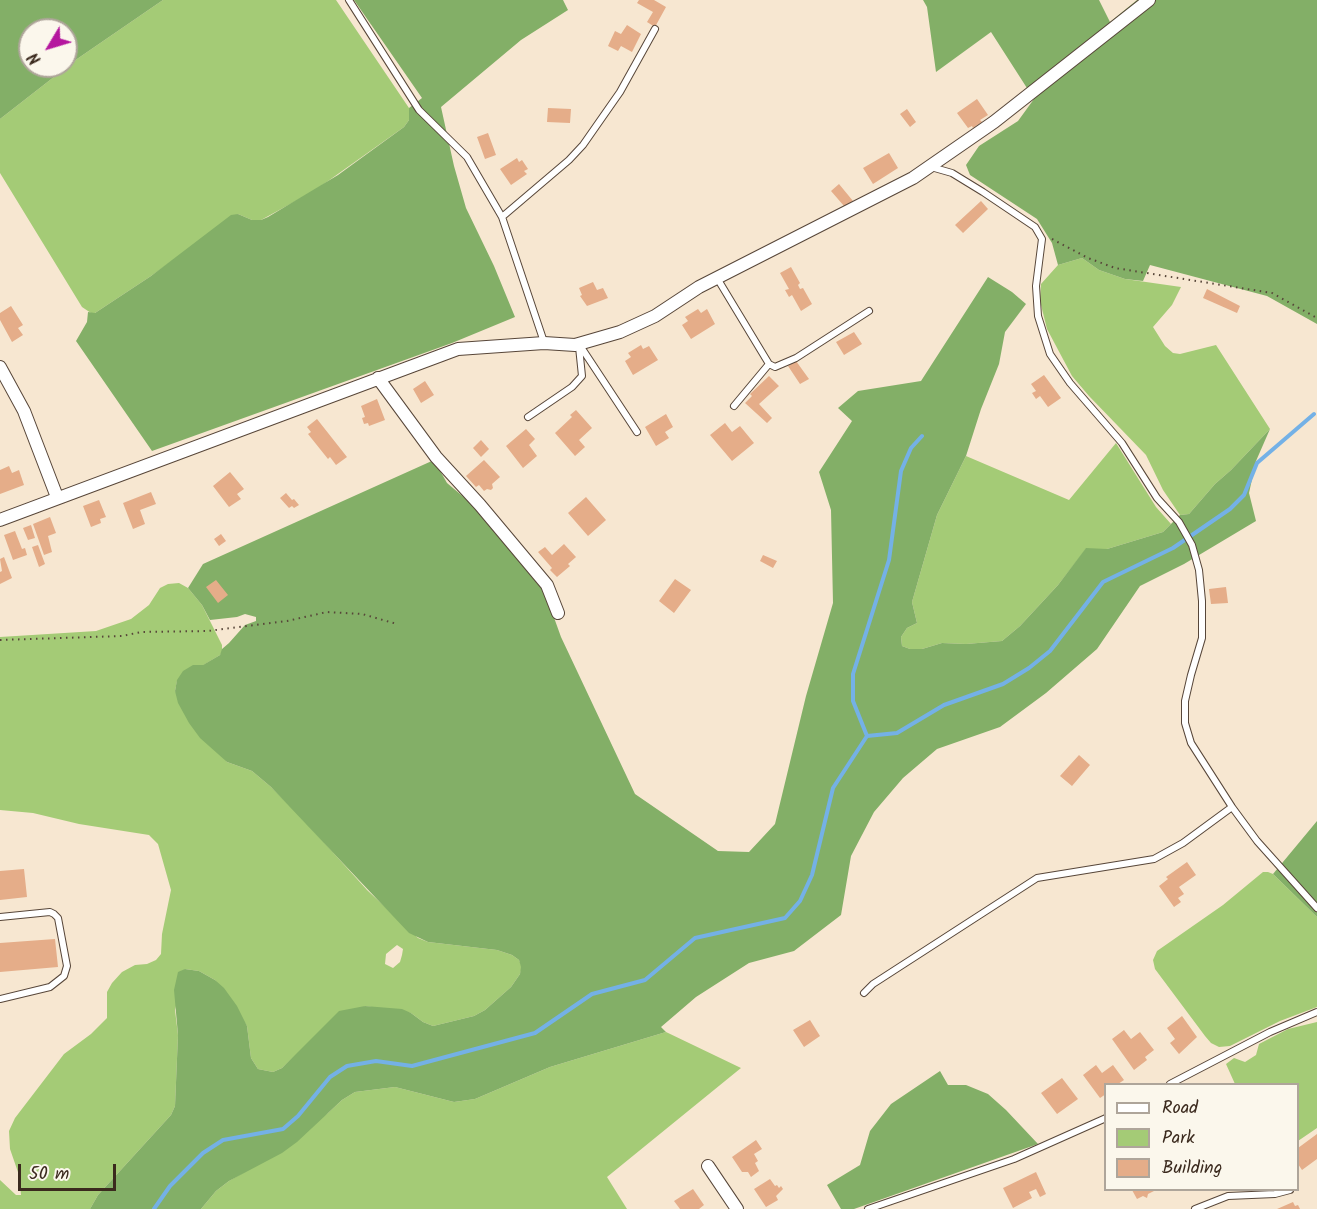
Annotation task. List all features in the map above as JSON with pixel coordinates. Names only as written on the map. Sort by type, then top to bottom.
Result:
[{"type":"street","points":[[0,520],[458,349],[544,343],[579,344],[620,332],[655,316],[699,287],[913,178],[994,122],[1149,0]]},
{"type":"street","points":[[0,367],[24,411],[57,497]]},
{"type":"street","points":[[378,378],[436,457],[480,504],[547,585],[558,613]]},
{"type":"street","points":[[708,1166],[736,1209]]},
{"type":"lane","points":[[349,0],[419,110],[467,157],[502,217],[544,343]]},
{"type":"lane","points":[[502,217],[569,160],[583,145],[620,92],[655,29]]},
{"type":"lane","points":[[930,166],[952,173],[1035,227],[1042,239],[1036,286],[1038,316],[1050,354],[1070,383],[1122,443],[1157,498],[1179,522],[1192,545],[1199,570],[1202,638],[1185,700],[1185,723],[1191,743],[1232,807],[1257,840],[1317,908]]},
{"type":"lane","points":[[717,278],[769,364],[775,367],[796,358],[869,311]]},
{"type":"lane","points":[[528,417],[572,387],[582,376],[579,344]]},
{"type":"lane","points":[[579,344],[637,432]]},
{"type":"lane","points":[[734,406],[769,364]]},
{"type":"lane","points":[[864,993],[882,978],[1037,878],[1154,859],[1183,843],[1232,807]]},
{"type":"lane","points":[[0,917],[50,912],[54,914],[58,918],[67,966],[64,976],[50,987],[0,999]]},
{"type":"lane","points":[[1172,1083],[1270,1032],[1317,1012]]},
{"type":"lane","points":[[868,1209],[1014,1159],[1104,1119]]},
{"type":"lane","points":[[1195,1209],[1228,1196],[1275,1194],[1286,1191]]},
{"type":"path","points":[[1052,239],[1088,258],[1115,267],[1272,293],[1317,318]]},
{"type":"path","points":[[0,640],[122,636],[141,632],[208,631],[335,612],[362,614],[397,624]]},
{"type":"green space","points":[[0,0],[163,0],[78,58],[78,18],[18,18],[18,78],[53,78],[0,119]]},
{"type":"green space","points":[[163,0],[336,0],[409,108],[409,120],[404,127],[314,191],[261,220],[252,220],[238,214],[151,276],[95,313],[91,313],[82,307],[0,173],[0,119],[53,78],[78,78],[78,58]]},
{"type":"green space","points":[[354,0],[563,0],[568,10],[521,40],[441,107],[466,208],[515,317],[452,343],[152,451],[76,341],[87,322],[88,312],[95,313],[151,276],[231,215],[238,214],[252,220],[268,217],[338,175],[404,127],[409,120],[409,108],[422,98]]},
{"type":"green space","points":[[923,0],[1099,0],[1110,22],[1137,0],[1317,0],[1317,324],[1267,296],[1150,265],[1143,281],[1125,279],[1099,270],[1082,258],[1058,265],[1052,243],[1037,219],[970,175],[966,165],[979,146],[1018,121],[1034,99],[991,32],[936,72],[927,7]]},
{"type":"green space","points":[[1082,258],[1099,270],[1125,279],[1181,287],[1172,305],[1153,327],[1165,346],[1173,353],[1180,354],[1216,345],[1270,429],[1215,484],[1189,514],[1180,515],[1163,490],[1146,455],[1072,376],[1047,329],[1040,301],[1041,284],[1058,265]]},
{"type":"green space","points":[[988,277],[1026,304],[1005,332],[999,364],[966,456],[937,515],[912,602],[917,623],[907,628],[901,637],[902,646],[922,649],[942,643],[1002,641],[1020,626],[1058,585],[1086,548],[1107,549],[1163,532],[1180,515],[1189,514],[1215,484],[1270,429],[1256,461],[1249,493],[1256,521],[1184,564],[1140,586],[1097,649],[1046,693],[1000,727],[937,749],[903,778],[874,812],[851,856],[841,915],[794,951],[749,963],[696,997],[661,1027],[666,1032],[550,1067],[475,1099],[454,1102],[395,1087],[355,1092],[342,1100],[282,1153],[229,1181],[216,1191],[201,1209],[90,1209],[98,1195],[171,1115],[175,1106],[178,1035],[174,990],[178,972],[185,969],[199,971],[224,988],[237,1006],[247,1026],[251,1058],[258,1069],[273,1072],[282,1068],[339,1011],[365,1006],[402,1009],[433,1026],[474,1016],[485,1010],[511,987],[520,974],[519,960],[512,955],[497,950],[428,942],[409,933],[271,787],[252,771],[227,762],[200,738],[178,703],[175,691],[177,680],[183,671],[193,665],[203,665],[220,655],[222,649],[245,625],[256,621],[256,617],[245,614],[210,620],[202,605],[188,588],[203,564],[434,460],[447,483],[466,499],[509,545],[543,587],[561,637],[635,794],[718,851],[749,852],[775,824],[806,696],[833,603],[831,510],[819,472],[852,421],[838,408],[858,391],[921,381]]},
{"type":"green space","points":[[1116,443],[1156,507],[1171,524],[1163,532],[1107,549],[1086,549],[1058,585],[1020,626],[1002,641],[942,643],[922,649],[902,646],[901,637],[907,628],[917,623],[912,602],[937,515],[966,456],[1069,500]]},
{"type":"green space","points":[[179,583],[188,588],[202,605],[222,645],[220,655],[177,681],[175,691],[227,762],[252,771],[271,787],[367,890],[418,938],[428,942],[497,950],[512,955],[519,960],[522,967],[511,987],[485,1010],[474,1016],[433,1026],[411,1013],[365,1006],[300,1051],[282,1068],[273,1072],[258,1069],[251,1058],[247,1026],[215,980],[199,971],[185,969],[175,1010],[178,1035],[175,1106],[171,1115],[98,1195],[90,1209],[0,1209],[0,1180],[16,1195],[21,1195],[19,1175],[10,1149],[9,1131],[15,1118],[64,1054],[91,1034],[107,1018],[107,992],[112,983],[122,972],[135,965],[147,964],[156,960],[161,954],[162,934],[171,890],[158,844],[149,835],[79,824],[33,813],[0,810],[0,637],[96,631],[131,619],[149,605],[160,588],[168,584]],"holes":[[[397,945],[403,949],[400,962],[393,968],[385,964],[386,954]]]},
{"type":"green space","points":[[1317,821],[1317,917],[1273,874]]},
{"type":"green space","points":[[1263,872],[1273,874],[1317,917],[1317,1007],[1280,1021],[1230,1046],[1219,1047],[1205,1036],[1155,969],[1153,960],[1157,951],[1223,905]]},
{"type":"green space","points":[[1317,1022],[1317,1128],[1299,1140],[1299,1083],[1235,1083],[1226,1064],[1234,1058],[1245,1062],[1256,1055],[1259,1044],[1288,1029]]},
{"type":"green space","points":[[666,1032],[741,1068],[607,1177],[627,1209],[201,1209],[216,1191],[229,1181],[253,1167],[355,1092],[395,1087],[454,1102],[475,1099],[550,1067]]},
{"type":"green space","points":[[940,1071],[948,1085],[966,1085],[988,1094],[1038,1144],[854,1209],[841,1209],[827,1185],[860,1165],[870,1131],[891,1104]]},
{"type":"building","points":[[639,0],[654,0],[666,7],[655,27],[647,22],[653,12],[637,3]]},
{"type":"building","points":[[627,25],[641,34],[632,52],[621,46],[618,51],[608,46],[615,31],[621,34]]},
{"type":"building","points":[[977,99],[988,115],[973,128],[972,126],[968,128],[957,113]]},
{"type":"building","points":[[548,108],[571,109],[570,123],[547,122]]},
{"type":"building","points":[[907,109],[916,122],[910,127],[900,114]]},
{"type":"building","points":[[488,133],[496,155],[485,159],[477,137]]},
{"type":"building","points":[[889,153],[898,168],[873,184],[863,168]]},
{"type":"building","points":[[517,158],[519,162],[522,160],[528,169],[524,171],[527,174],[511,185],[500,169]]},
{"type":"building","points":[[839,184],[853,201],[844,206],[831,191]]},
{"type":"building","points":[[981,201],[988,209],[963,233],[955,225]]},
{"type":"building","points":[[791,267],[800,283],[798,285],[800,289],[803,288],[812,304],[801,311],[792,295],[789,297],[785,290],[789,289],[780,273]]},
{"type":"building","points":[[593,282],[597,290],[603,288],[608,298],[587,306],[580,296],[582,295],[579,288]]},
{"type":"building","points":[[1207,289],[1240,306],[1237,313],[1203,298]]},
{"type":"building","points":[[11,306],[23,325],[18,328],[23,335],[12,342],[0,320],[0,313]]},
{"type":"building","points":[[698,309],[701,313],[707,309],[715,324],[691,339],[682,325],[688,321],[685,317]]},
{"type":"building","points":[[854,332],[862,344],[844,355],[836,342]]},
{"type":"building","points":[[641,345],[643,349],[649,346],[658,360],[633,375],[625,361],[631,357],[628,353]]},
{"type":"building","points":[[796,361],[809,379],[800,384],[788,366]]},
{"type":"building","points":[[1044,375],[1061,398],[1048,407],[1040,396],[1036,399],[1032,393],[1036,391],[1031,384]]},
{"type":"building","points":[[769,376],[779,386],[759,404],[772,418],[767,423],[745,403],[752,396],[750,394]]},
{"type":"building","points":[[425,381],[434,395],[421,403],[413,389]]},
{"type":"building","points":[[377,399],[385,420],[369,426],[368,423],[364,424],[362,418],[365,417],[361,406]]},
{"type":"building","points":[[576,410],[592,428],[579,440],[585,447],[575,456],[555,433]]},
{"type":"building","points":[[666,414],[673,427],[665,432],[669,438],[656,446],[645,427]]},
{"type":"building","points":[[317,419],[347,457],[336,465],[330,457],[328,459],[308,434],[311,432],[307,427]]},
{"type":"building","points":[[725,423],[732,432],[740,426],[754,443],[732,461],[710,435]]},
{"type":"building","points":[[526,429],[535,439],[529,445],[537,456],[523,468],[506,446]]},
{"type":"building","points":[[481,440],[489,449],[481,457],[473,448]]},
{"type":"building","points":[[484,460],[500,477],[492,484],[491,490],[484,491],[479,485],[476,487],[466,476]]},
{"type":"building","points":[[9,466],[12,473],[19,470],[24,485],[0,494],[0,470]]},
{"type":"building","points":[[230,472],[244,489],[237,494],[241,499],[229,507],[213,486]]},
{"type":"building","points":[[151,492],[156,504],[140,510],[145,524],[133,529],[123,503]]},
{"type":"building","points":[[286,493],[299,505],[289,508],[280,498]]},
{"type":"building","points":[[586,497],[606,520],[588,536],[568,513]]},
{"type":"building","points":[[99,500],[106,517],[100,519],[101,523],[91,527],[83,506]]},
{"type":"building","points":[[50,517],[56,533],[48,536],[52,552],[44,555],[33,524]]},
{"type":"building","points":[[31,525],[35,538],[28,540],[23,528]]},
{"type":"building","points":[[15,531],[27,555],[13,560],[4,535]]},
{"type":"building","points":[[221,534],[226,541],[219,546],[214,539]]},
{"type":"building","points":[[564,544],[576,557],[568,564],[570,566],[557,577],[538,552],[545,547],[552,555]]},
{"type":"building","points":[[38,545],[45,564],[39,567],[32,547]]},
{"type":"building","points":[[763,555],[777,561],[773,568],[760,561]]},
{"type":"building","points":[[4,557],[12,578],[0,584],[0,572],[2,571],[0,559]]},
{"type":"building","points":[[675,579],[691,590],[674,613],[659,601]]},
{"type":"building","points":[[216,580],[228,595],[218,603],[206,587]]},
{"type":"building","points":[[1226,587],[1228,603],[1211,604],[1209,589]]},
{"type":"building","points":[[1079,755],[1090,765],[1072,786],[1060,776]]},
{"type":"building","points":[[1187,862],[1196,875],[1179,887],[1184,894],[1178,898],[1181,902],[1174,907],[1159,886],[1168,879],[1166,877]]},
{"type":"building","points":[[24,869],[27,897],[0,900],[0,871]]},
{"type":"building","points":[[55,939],[58,967],[0,972],[0,943]]},
{"type":"building","points":[[1182,1016],[1197,1037],[1179,1054],[1170,1043],[1175,1039],[1167,1028]]},
{"type":"building","points":[[810,1020],[820,1036],[804,1047],[793,1030]]},
{"type":"building","points":[[1124,1030],[1131,1039],[1140,1032],[1154,1050],[1145,1057],[1147,1060],[1134,1070],[1112,1039]]},
{"type":"building","points":[[1096,1065],[1102,1073],[1113,1065],[1124,1080],[1120,1083],[1104,1083],[1104,1095],[1100,1098],[1083,1075]]},
{"type":"building","points":[[1062,1078],[1078,1099],[1057,1114],[1041,1093]]},
{"type":"building","points":[[1317,1134],[1317,1159],[1302,1170],[1299,1166],[1299,1147]]},
{"type":"building","points":[[756,1140],[762,1149],[754,1154],[758,1161],[755,1163],[759,1171],[751,1177],[748,1172],[742,1172],[732,1157]]},
{"type":"building","points":[[1036,1172],[1046,1194],[1040,1197],[1036,1189],[1029,1192],[1032,1198],[1013,1208],[1003,1188]]},
{"type":"building","points":[[770,1179],[775,1186],[779,1188],[781,1186],[783,1189],[776,1196],[778,1200],[766,1207],[754,1189]]},
{"type":"building","points":[[693,1189],[704,1205],[699,1209],[680,1209],[674,1201]]},
{"type":"building","points":[[1133,1191],[1154,1191],[1148,1194],[1147,1198],[1143,1196],[1137,1199]]},
{"type":"building","points":[[1293,1202],[1300,1209],[1277,1209]]},
{"type":"waterway","points":[[867,736],[897,733],[944,705],[1003,684],[1029,668],[1050,651],[1103,582],[1173,548],[1230,509],[1244,495],[1257,463],[1314,414]]},
{"type":"waterway","points":[[154,1209],[170,1186],[203,1153],[223,1140],[283,1129],[298,1116],[330,1077],[347,1066],[376,1061],[412,1066],[535,1033],[592,994],[645,980],[695,938],[785,918],[800,901],[812,875],[833,788],[867,736],[853,701],[853,674],[889,560],[901,471],[911,448],[922,436]]}]
